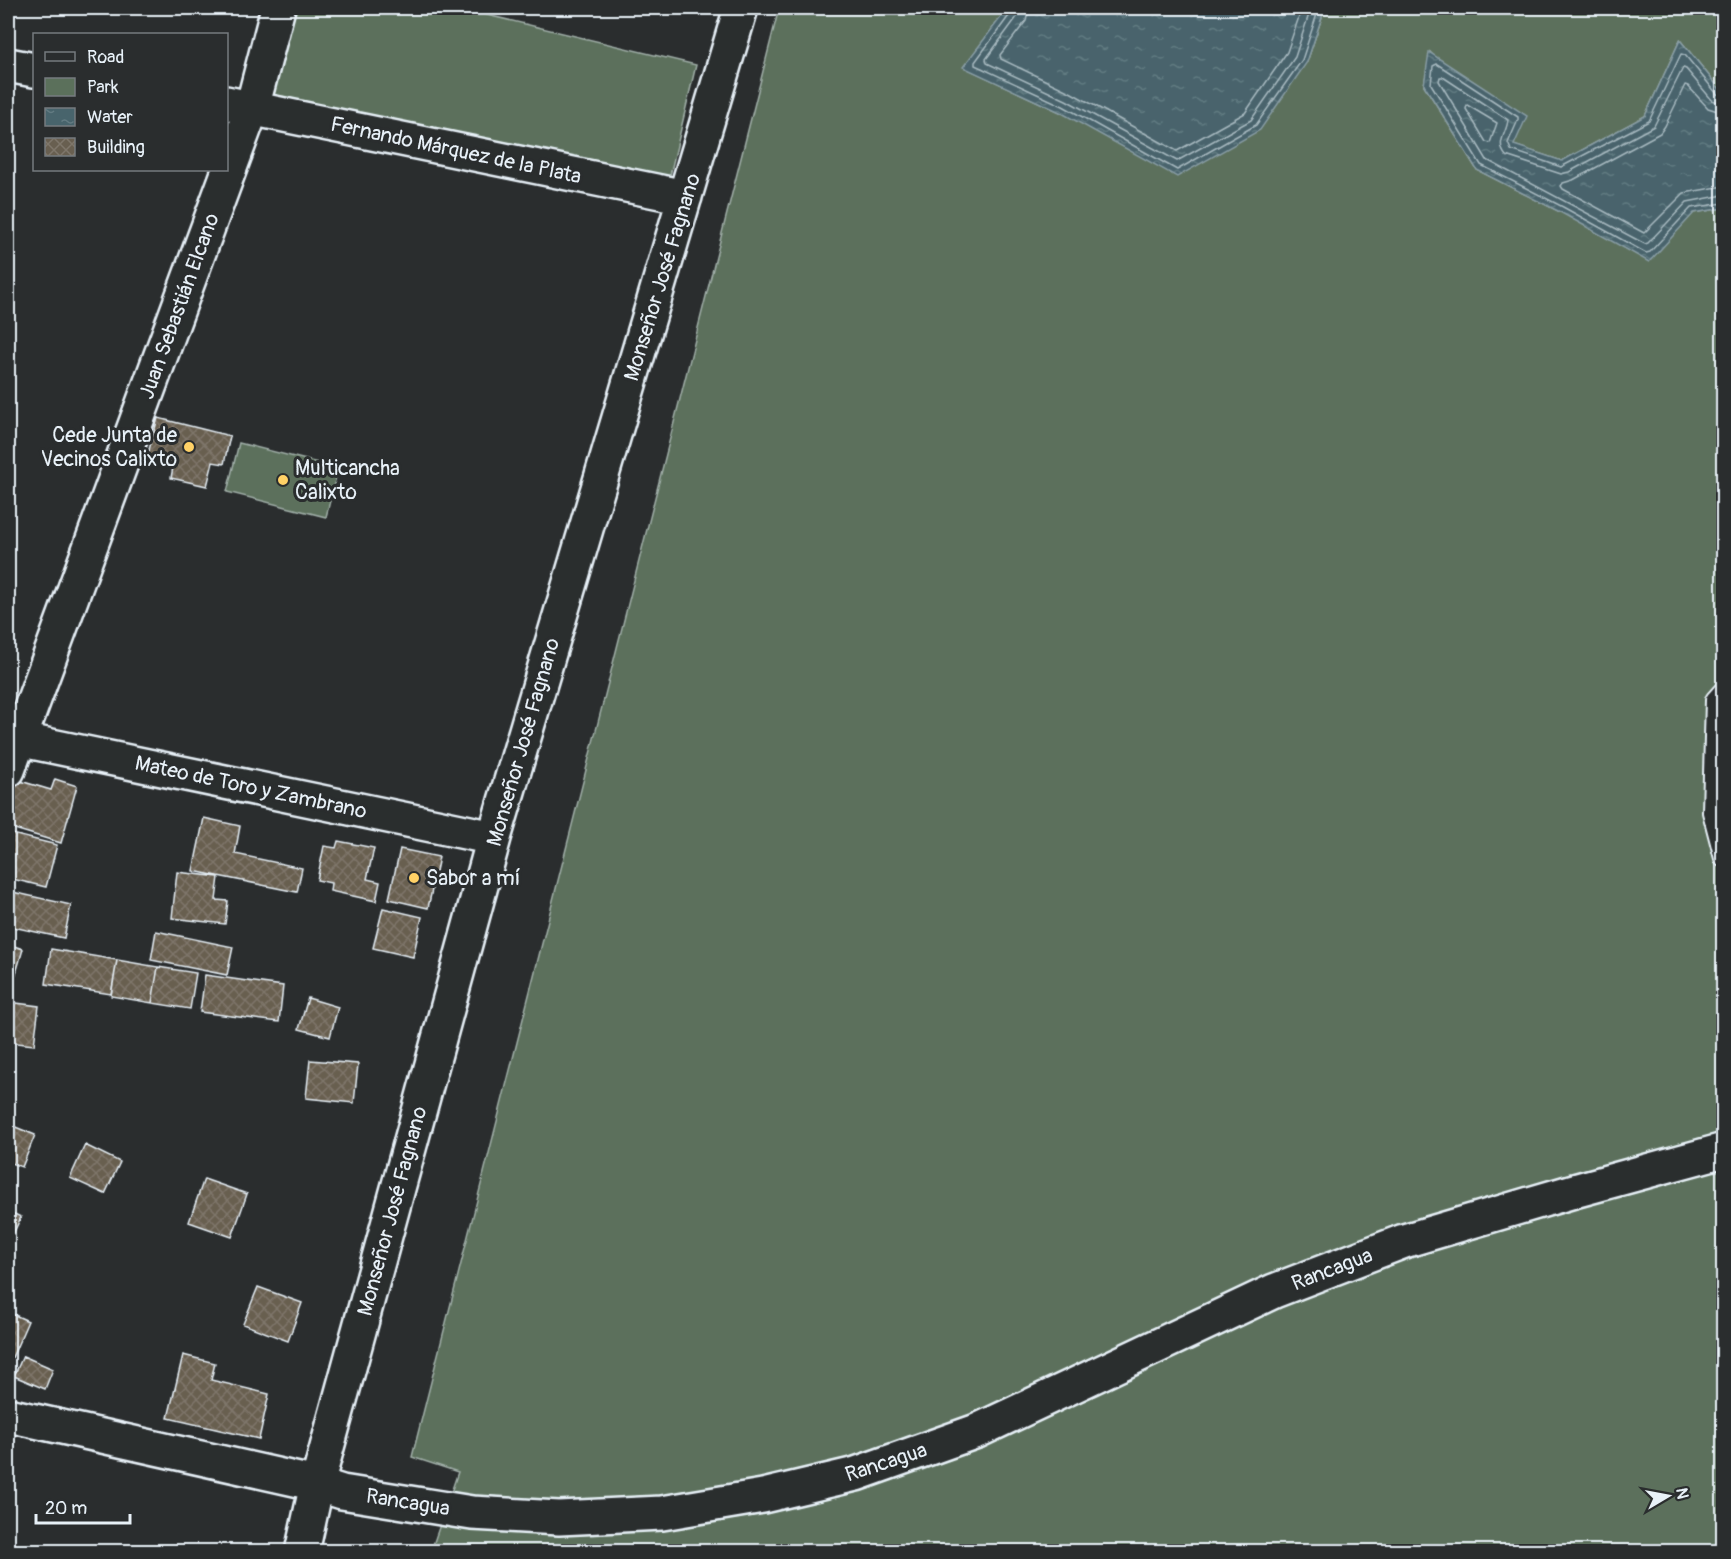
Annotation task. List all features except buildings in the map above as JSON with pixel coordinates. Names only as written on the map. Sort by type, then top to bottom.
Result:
[{"type":"street","name":"Juan Sebastián Elcano","points":[[228,136],[278,8]]},
{"type":"street","name":"Monseñor José Fagnano","points":[[302,1551],[317,1484],[494,838],[741,8]]},
{"type":"street","points":[[8,65],[33,70]]},
{"type":"street","name":"Fernando Márquez de la Plata","points":[[239,105],[685,197]]},
{"type":"street","name":"Juan Sebastián Elcano","points":[[8,770],[14,738],[216,171]]},
{"type":"street","name":"Mateo de Toro y Zambrano","points":[[14,738],[494,838]]},
{"type":"street","name":"Rancagua","points":[[8,1415],[317,1484],[342,1492],[472,1513],[559,1518],[662,1513],[763,1496],[856,1474],[977,1431],[1274,1291],[1404,1241],[1724,1150]]},
{"type":"lane","points":[[1724,690],[1715,700],[1712,812],[1724,858]]},
{"type":"green space","points":[[280,8],[458,8],[696,65],[667,188],[260,91]]},
{"type":"green space","points":[[779,8],[1008,8],[964,67],[1060,112],[1307,62],[1325,8],[1723,8],[1723,93],[1680,40],[1645,116],[1562,161],[1513,145],[1430,52],[1424,85],[1477,170],[1560,212],[1694,213],[1723,208],[1723,1551],[431,1551],[458,1472],[412,1457]]},
{"type":"green space","name":"Multicancha Calixto","points":[[239,443],[338,468],[326,517],[227,492]]},
{"type":"water","points":[[1008,8],[1325,8],[1307,62],[1260,130],[1177,177],[1060,112],[963,67]]},
{"type":"water","points":[[1680,40],[1723,93],[1723,208],[1694,213],[1649,262],[1560,212],[1477,170],[1424,85],[1429,52],[1527,116],[1514,145],[1562,161],[1645,116]]},
{"type":"place","name":"Cede Junta de Vecinos Calixto","points":[[189,447]]},
{"type":"place","name":"Multicancha Calixto","points":[[283,480]]},
{"type":"place","name":"Sabor a mí","points":[[414,878]]}]
